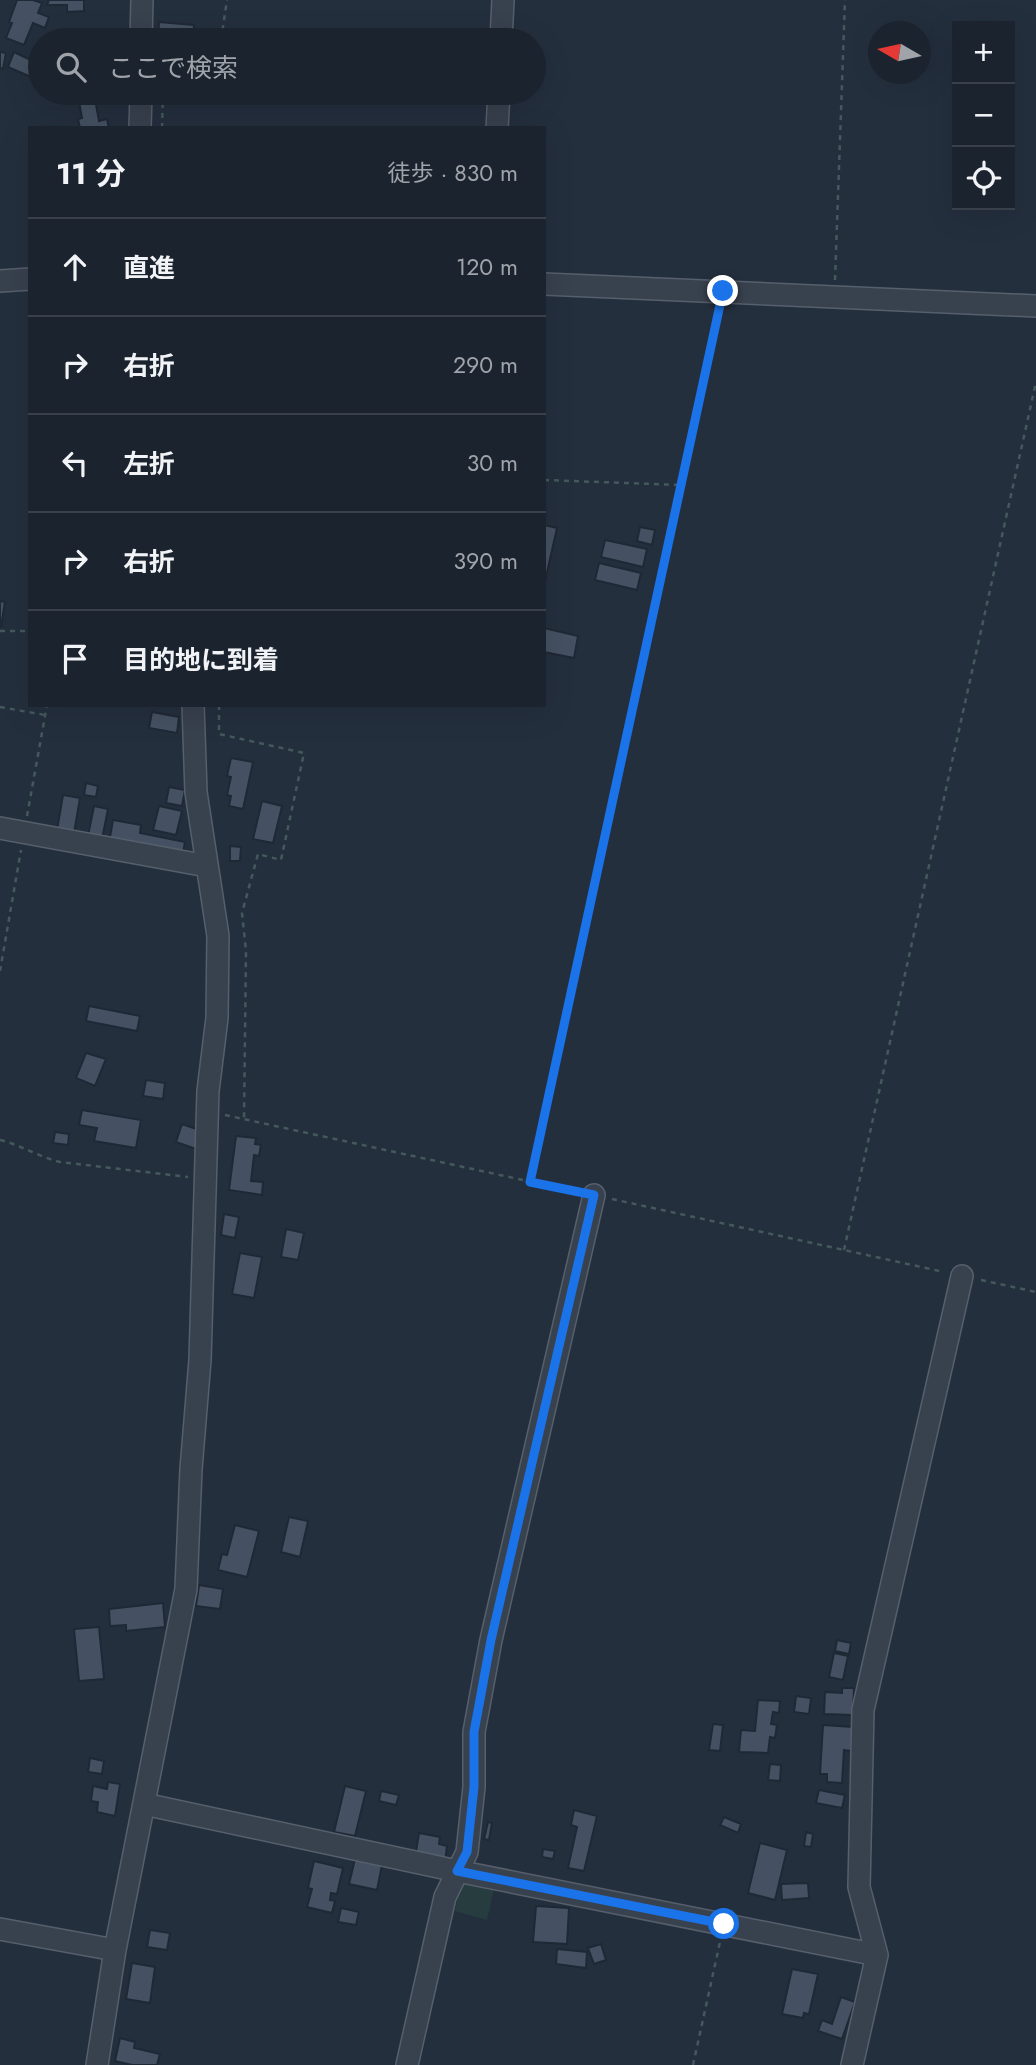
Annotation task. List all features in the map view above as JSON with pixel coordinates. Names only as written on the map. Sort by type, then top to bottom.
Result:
[{"type":"street","points":[[141,28],[142,0]]},
{"type":"street","points":[[502,28],[503,0]]},
{"type":"street","points":[[140,126],[141,105]]},
{"type":"street","points":[[497,126],[498,105]]},
{"type":"street","points":[[0,281],[28,279]]},
{"type":"street","points":[[546,284],[1036,306]]},
{"type":"street","points":[[97,2065],[115,1950],[186,1589],[191,1469],[200,1360],[208,1112],[217,1017],[218,936],[196,792],[193,707]]},
{"type":"street","points":[[0,828],[207,866]]},
{"type":"street","points":[[407,2065],[445,1897],[467,1852],[474,1787],[474,1732],[491,1640],[594,1195]]},
{"type":"street","points":[[852,2065],[877,1955],[859,1887],[863,1710],[962,1276]]},
{"type":"street","points":[[144,1804],[457,1871],[877,1955]]},
{"type":"street","points":[[0,1929],[115,1950]]},
{"type":"path","points":[[223,28],[227,0]]},
{"type":"path","points":[[834,298],[845,0]]},
{"type":"path","points":[[162,126],[163,105]]},
{"type":"path","points":[[530,1182],[723,291]]},
{"type":"path","points":[[844,1250],[1036,382]]},
{"type":"path","points":[[546,480],[682,485]]},
{"type":"path","points":[[0,631],[28,631]]},
{"type":"path","points":[[0,707],[45,715]]},
{"type":"path","points":[[219,707],[219,734],[304,753],[281,860],[258,854],[242,913],[246,951],[244,1119]]},
{"type":"path","points":[[208,1112],[1036,1292]]},
{"type":"path","points":[[0,1140],[20,1145],[41,1157],[60,1162],[206,1179]]},
{"type":"path","points":[[692,2065],[724,1924]]},
{"type":"green space","points":[[461,1881],[494,1889],[487,1920],[455,1911]]},
{"type":"building","points":[[17,0],[42,3],[38,13],[49,17],[45,28],[33,23],[28,28],[24,45],[6,38],[12,23],[9,22]]},
{"type":"building","points":[[49,0],[84,0],[84,11],[67,12],[67,5],[47,5]]},
{"type":"building","points":[[159,22],[194,25],[194,28],[159,28]]},
{"type":"building","points":[[0,52],[6,53],[3,69],[0,68]]},
{"type":"building","points":[[14,52],[28,59],[28,76],[8,67]]},
{"type":"building","points":[[80,105],[96,105],[99,121],[107,119],[109,126],[80,126],[78,119],[82,118]]},
{"type":"building","points":[[546,525],[557,528],[546,577]]},
{"type":"building","points":[[640,527],[655,530],[652,545],[637,541]]},
{"type":"building","points":[[605,540],[647,549],[643,567],[601,557]]},
{"type":"building","points":[[599,563],[641,573],[637,590],[595,580]]},
{"type":"building","points":[[0,601],[5,602],[1,627],[0,627]]},
{"type":"building","points":[[546,628],[578,636],[574,658],[546,652]]},
{"type":"building","points":[[152,712],[179,717],[177,733],[149,728]]},
{"type":"building","points":[[231,758],[253,762],[243,809],[229,806],[231,796],[227,795],[231,777],[227,776]]},
{"type":"building","points":[[86,783],[98,786],[96,797],[84,795]]},
{"type":"building","points":[[169,787],[185,790],[182,806],[166,803]]},
{"type":"building","points":[[63,795],[80,798],[74,833],[57,830]]},
{"type":"building","points":[[262,801],[282,806],[273,843],[253,839]]},
{"type":"building","points":[[94,806],[108,809],[102,839],[88,836]]},
{"type":"building","points":[[159,806],[182,811],[176,835],[153,830]]},
{"type":"building","points":[[113,820],[141,825],[140,833],[185,842],[183,853],[109,843]]},
{"type":"building","points":[[230,846],[241,847],[240,861],[230,861]]},
{"type":"building","points":[[89,1006],[140,1016],[137,1031],[86,1021]]},
{"type":"building","points":[[86,1053],[106,1059],[95,1086],[76,1078]]},
{"type":"building","points":[[146,1080],[165,1083],[163,1099],[143,1096]]},
{"type":"building","points":[[82,1110],[141,1120],[136,1148],[94,1141],[97,1128],[79,1125]]},
{"type":"building","points":[[182,1124],[202,1131],[196,1149],[176,1142]]},
{"type":"building","points":[[55,1132],[69,1134],[68,1145],[53,1143]]},
{"type":"building","points":[[236,1136],[256,1138],[255,1144],[261,1145],[259,1156],[254,1155],[251,1181],[263,1182],[262,1195],[229,1190]]},
{"type":"building","points":[[224,1214],[239,1217],[235,1238],[221,1235]]},
{"type":"building","points":[[286,1229],[304,1233],[298,1260],[281,1257]]},
{"type":"building","points":[[240,1253],[262,1257],[254,1298],[232,1294]]},
{"type":"building","points":[[289,1517],[308,1521],[300,1557],[281,1552]]},
{"type":"building","points":[[235,1525],[259,1531],[247,1577],[218,1570],[222,1554],[227,1555]]},
{"type":"building","points":[[199,1585],[223,1589],[220,1609],[196,1606]]},
{"type":"building","points":[[163,1603],[165,1627],[126,1631],[126,1625],[110,1626],[109,1609]]},
{"type":"building","points":[[99,1627],[104,1679],[79,1681],[74,1629]]},
{"type":"building","points":[[837,1640],[851,1643],[849,1654],[835,1651]]},
{"type":"building","points":[[834,1653],[848,1656],[843,1680],[829,1677]]},
{"type":"building","points":[[842,1688],[854,1688],[853,1715],[824,1714],[825,1692],[842,1693]]},
{"type":"building","points":[[796,1696],[811,1698],[809,1714],[794,1712]]},
{"type":"building","points":[[758,1700],[780,1701],[779,1713],[773,1712],[771,1724],[777,1725],[775,1738],[770,1737],[768,1753],[739,1752],[741,1730],[755,1731]]},
{"type":"building","points":[[713,1724],[723,1725],[720,1751],[709,1750]]},
{"type":"building","points":[[823,1725],[853,1727],[852,1751],[844,1750],[842,1783],[827,1782],[827,1774],[820,1774]]},
{"type":"building","points":[[90,1758],[104,1761],[102,1774],[88,1772]]},
{"type":"building","points":[[770,1764],[781,1765],[780,1781],[768,1780]]},
{"type":"building","points":[[108,1782],[120,1784],[115,1816],[97,1812],[98,1802],[91,1801],[93,1786],[107,1789]]},
{"type":"building","points":[[345,1786],[366,1791],[355,1836],[334,1832]]},
{"type":"building","points":[[819,1790],[845,1795],[842,1808],[816,1803]]},
{"type":"building","points":[[381,1791],[399,1795],[396,1805],[379,1801]]},
{"type":"building","points":[[574,1810],[597,1816],[584,1871],[568,1868],[577,1827],[571,1825]]},
{"type":"building","points":[[724,1817],[741,1824],[738,1833],[720,1825]]},
{"type":"building","points":[[488,1822],[492,1823],[489,1840],[484,1839]]},
{"type":"building","points":[[806,1832],[813,1834],[811,1847],[804,1846]]},
{"type":"building","points":[[419,1833],[440,1837],[439,1844],[447,1846],[445,1862],[435,1860],[436,1856],[416,1852]]},
{"type":"building","points":[[760,1843],[787,1850],[775,1900],[748,1893]]},
{"type":"building","points":[[543,1849],[555,1851],[553,1859],[542,1857]]},
{"type":"building","points":[[355,1859],[382,1865],[377,1890],[349,1884]]},
{"type":"building","points":[[314,1861],[343,1868],[337,1894],[331,1893],[330,1900],[335,1901],[332,1913],[307,1907],[312,1889],[308,1888]]},
{"type":"building","points":[[808,1883],[809,1898],[782,1900],[781,1884]]},
{"type":"building","points":[[536,1906],[569,1908],[567,1944],[533,1942]]},
{"type":"building","points":[[341,1908],[359,1912],[356,1925],[338,1922]]},
{"type":"building","points":[[150,1930],[170,1933],[167,1950],[147,1947]]},
{"type":"building","points":[[601,1944],[606,1960],[594,1964],[588,1948]]},
{"type":"building","points":[[557,1949],[587,1952],[586,1968],[556,1964]]},
{"type":"building","points":[[132,1963],[155,1967],[150,2003],[126,1999]]},
{"type":"building","points":[[792,1969],[818,1974],[809,2014],[804,2013],[803,2018],[782,2014]]},
{"type":"building","points":[[841,1997],[855,2002],[842,2039],[818,2031],[822,2020],[832,2024]]},
{"type":"building","points":[[120,2038],[135,2042],[134,2048],[160,2054],[157,2065],[132,2065],[115,2061]]},
{"type":"route","points":[[723,291],[530,1182],[594,1195],[491,1640],[474,1732],[474,1787],[467,1852],[457,1871],[724,1924]]}]
